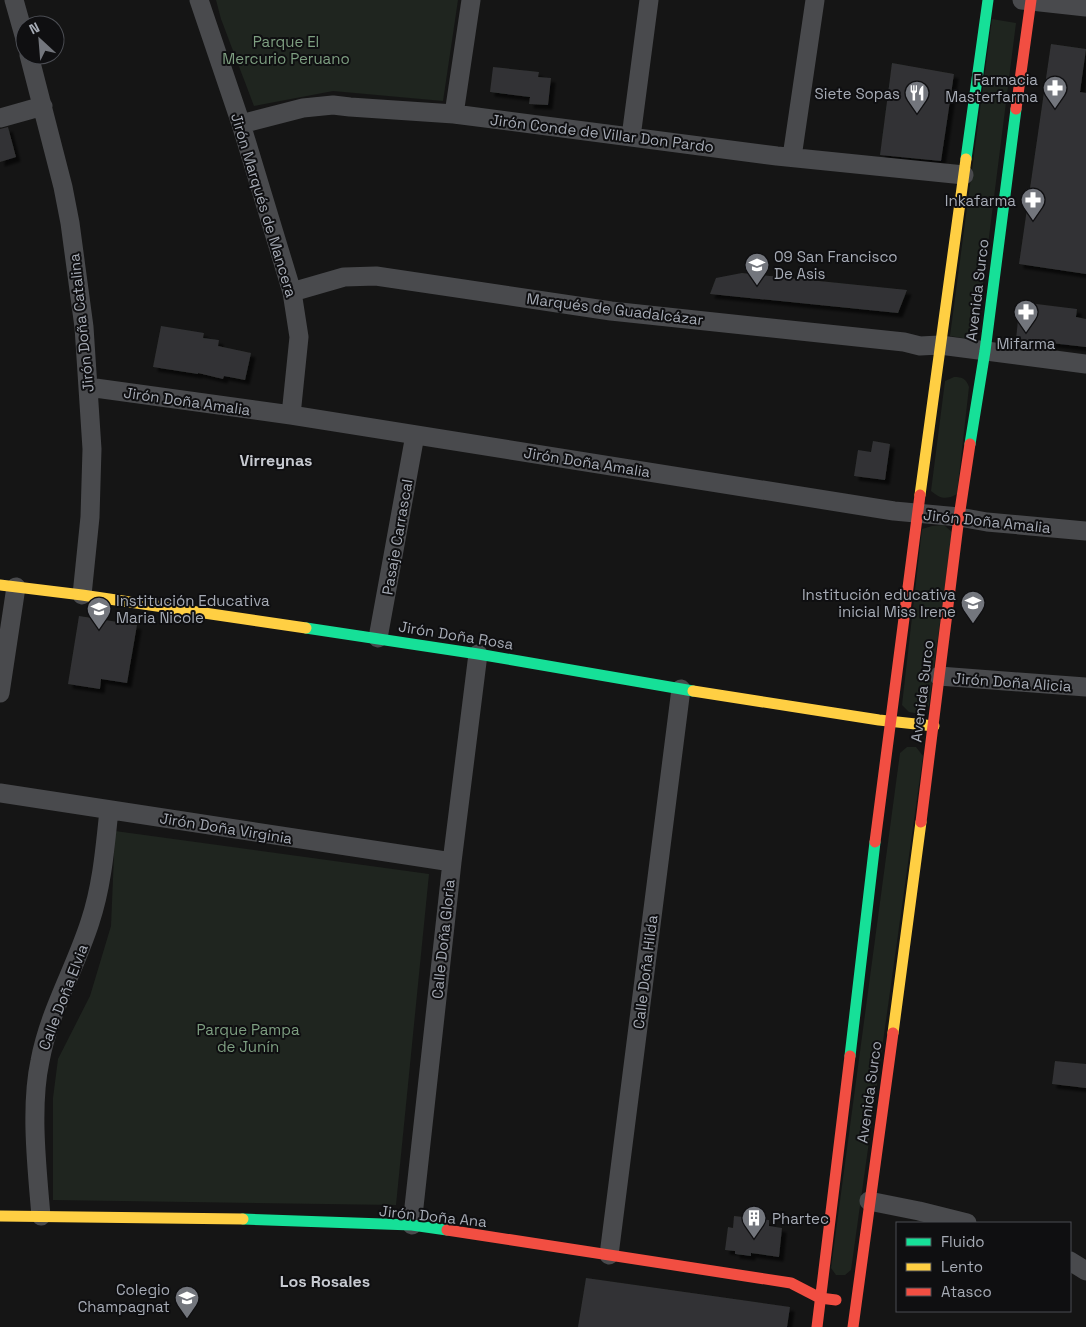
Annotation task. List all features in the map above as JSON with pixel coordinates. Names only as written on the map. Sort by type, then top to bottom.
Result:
[{"type":"main road","name":"Avenida Surco","points":[[817,1327],[890,720],[988,0]]},
{"type":"main road","name":"Avenida Surco","points":[[853,1327],[934,726],[960,517],[985,351],[1028,0]]},
{"type":"main road","name":"Jirón Doña Rosa","points":[[8,586],[378,638],[681,689],[879,720],[934,726]]},
{"type":"main road","name":"Jirón Doña Ana","points":[[0,1216],[212,1218],[412,1226],[791,1283],[820,1298],[855,1303]]},
{"type":"street","points":[[14,0],[18,15]]},
{"type":"street","name":"Jirón Marqués de Mancera","points":[[199,0],[241,124],[292,292],[299,337],[291,415]]},
{"type":"street","points":[[454,114],[471,0]]},
{"type":"street","points":[[631,137],[649,0]]},
{"type":"street","points":[[792,157],[815,0]]},
{"type":"street","points":[[1028,0],[1086,8]]},
{"type":"street","name":"Jirón Doña Catalina","points":[[32,65],[55,152],[70,223],[84,327],[92,449],[90,517],[82,595]]},
{"type":"street","points":[[0,118],[43,106]]},
{"type":"street","name":"Jirón Conde de Villar Don Pardo","points":[[241,124],[316,106],[350,106],[454,114],[792,157],[964,175]]},
{"type":"street","name":"Marqués de Guadalcázar","points":[[292,292],[344,277],[376,276],[611,311],[894,340],[920,346],[940,345],[1086,364]]},
{"type":"street","name":"Jirón Doña Amalia","points":[[88,387],[291,415],[875,508],[960,517],[987,522],[1086,531]]},
{"type":"street","name":"Pasaje Carrascal","points":[[378,638],[415,435]]},
{"type":"street","points":[[0,693],[8,586]]},
{"type":"street","name":"Calle Doña Gloria","points":[[412,1226],[452,862],[478,654]]},
{"type":"street","name":"Jirón Doña Alicia","points":[[939,676],[1086,687]]},
{"type":"street","name":"Calle Doña Hilda","points":[[609,1255],[681,689]]},
{"type":"street","name":"Jirón Doña Virginia","points":[[0,792],[452,862]]},
{"type":"street","name":"Calle Doña Elvia","points":[[41,1216],[36,1166],[37,1074],[47,1030],[80,954],[93,913],[102,874],[109,810]]},
{"type":"street","points":[[869,1201],[963,1222]]},
{"type":"street","points":[[1071,1262],[1086,1270]]},
{"type":"green space","name":"Parque El Mercurio Peruano","points":[[216,0],[458,0],[443,101],[333,91],[254,106],[221,19]]},
{"type":"green space","points":[[992,19],[1016,23],[976,340],[950,336]]},
{"type":"green space","points":[[954,377],[964,379],[969,387],[957,494],[944,498],[931,491],[945,381]]},
{"type":"green space","points":[[944,525],[952,532],[929,706],[920,714],[909,712],[902,705],[922,529]]},
{"type":"green space","points":[[907,747],[916,747],[923,756],[851,1270],[845,1275],[836,1275],[831,1268],[900,753]]},
{"type":"green space","name":"Parque Pampa de Junín","points":[[115,831],[429,874],[396,1205],[53,1200],[53,1098],[58,1059],[90,996],[111,926]]},
{"type":"building","points":[[1051,44],[1086,49],[1080,92],[1086,93],[1086,274],[1019,264]]},
{"type":"building","name":"Siete Sopas","points":[[892,63],[954,74],[941,161],[880,155]]},
{"type":"building","points":[[493,67],[539,72],[538,77],[551,78],[548,105],[529,104],[530,97],[490,92]]},
{"type":"building","points":[[8,127],[16,157],[0,162],[0,129]]},
{"type":"building","points":[[742,273],[907,290],[898,313],[710,294],[716,278]]},
{"type":"building","points":[[1020,302],[1077,309],[1076,317],[1086,319],[1086,347],[1016,339]]},
{"type":"building","points":[[161,326],[204,333],[203,338],[219,340],[218,346],[251,353],[245,380],[224,376],[223,379],[198,373],[153,367]]},
{"type":"building","points":[[873,441],[890,444],[885,480],[854,476],[858,450],[871,452]]},
{"type":"building","points":[[79,616],[137,625],[127,683],[101,679],[100,689],[68,684]]},
{"type":"building","points":[[1055,1061],[1086,1064],[1086,1088],[1052,1084]]},
{"type":"building","name":"Phartec","points":[[734,1216],[769,1220],[769,1226],[782,1228],[779,1257],[751,1253],[751,1256],[735,1254],[735,1251],[725,1250],[728,1227],[733,1228]]},
{"type":"building","points":[[586,1278],[790,1307],[787,1327],[578,1327]]},
{"type":"traffic: fast","points":[[966,159],[988,0]]},
{"type":"traffic: fast","points":[[970,444],[985,351],[1016,109]]},
{"type":"traffic: fast","points":[[306,628],[478,654],[693,691]]},
{"type":"traffic: fast","points":[[850,1056],[875,842]]},
{"type":"traffic: fast","points":[[243,1219],[412,1225],[447,1230]]},
{"type":"traffic: slow","points":[[920,495],[966,159]]},
{"type":"traffic: slow","points":[[0,585],[82,595],[306,628]]},
{"type":"traffic: slow","points":[[693,691],[879,720],[934,726]]},
{"type":"traffic: slow","points":[[893,1033],[921,822]]},
{"type":"traffic: slow","points":[[0,1216],[243,1219]]},
{"type":"traffic: jam","points":[[1016,109],[1031,0]]},
{"type":"traffic: jam","points":[[921,822],[959,517],[970,444]]},
{"type":"traffic: jam","points":[[875,842],[920,495]]},
{"type":"traffic: jam","points":[[853,1327],[893,1033]]},
{"type":"traffic: jam","points":[[817,1327],[850,1056]]},
{"type":"traffic: jam","points":[[447,1230],[791,1283],[820,1298],[836,1300]]},
{"type":"place","name":"Farmacia Masterfarma","points":[[1055,109]]},
{"type":"place","name":"Siete Sopas","points":[[917,114]]},
{"type":"place","name":"Inkafarma","points":[[1033,221]]},
{"type":"place","name":"09 San Francisco De Asis","points":[[757,286]]},
{"type":"place","name":"Mifarma","points":[[1026,333]]},
{"type":"place","name":"Institución educativa inicial Miss Irene","points":[[973,624]]},
{"type":"place","name":"Institución Educativa Maria Nicole","points":[[99,630]]},
{"type":"place","name":"Phartec","points":[[754,1239]]},
{"type":"place","name":"Colegio Champagnat","points":[[187,1319]]},
{"type":"district","name":"Virreynas","points":[[276,460]]},
{"type":"district","name":"Los Rosales","points":[[325,1281]]}]
